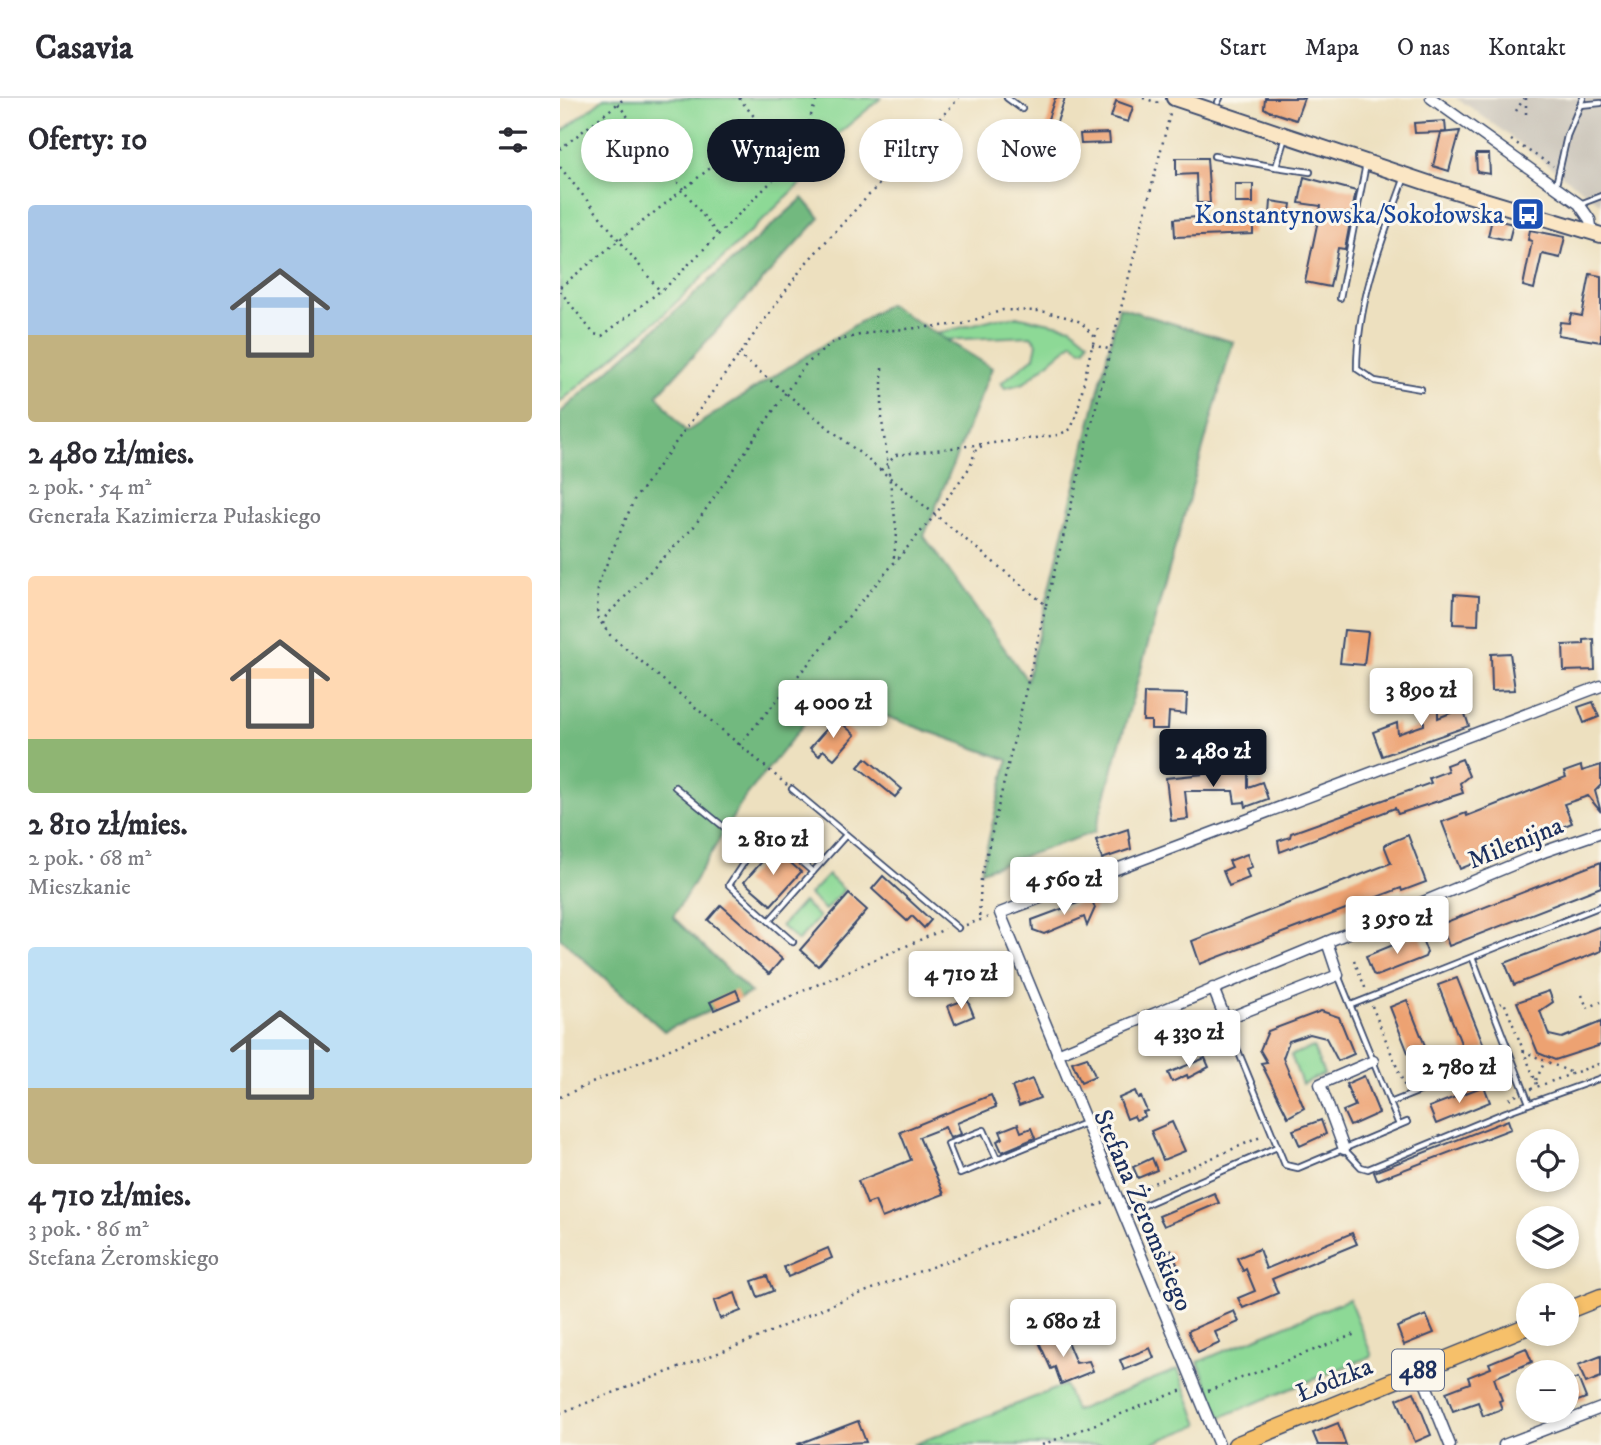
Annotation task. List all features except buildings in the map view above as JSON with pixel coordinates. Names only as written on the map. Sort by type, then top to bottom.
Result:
[{"type":"main road","points":[[1174,98],[1406,176],[1597,233]]},
{"type":"main road","points":[[1579,1306],[1601,1297]]},
{"type":"main road","name":"Łódzka","points":[[1236,1445],[1516,1331]]},
{"type":"street","points":[[1431,98],[1556,185],[1579,204],[1597,233]]},
{"type":"street","points":[[1000,913],[1601,686]]},
{"type":"street","name":"Milenijna","points":[[1057,1054],[1546,851],[1601,832]]},
{"type":"street","name":"Stefana Żeromskiego","points":[[1000,913],[1219,1445]]},
{"type":"street","points":[[1193,1032],[1338,975],[1327,942]]},
{"type":"street","points":[[1213,988],[1225,1018]]},
{"type":"street","points":[[1344,1149],[1320,1084],[1373,1061]]},
{"type":"street","points":[[1420,1370],[1450,1445]]},
{"type":"street","points":[[1504,1445],[1601,1408]]},
{"type":"lane","points":[[1007,98],[1022,109]]},
{"type":"lane","points":[[1556,185],[1567,136],[1583,98]]},
{"type":"lane","points":[[1579,106],[1601,103]]},
{"type":"lane","points":[[1276,166],[1285,136]]},
{"type":"lane","points":[[1214,156],[1310,172]]},
{"type":"lane","points":[[1339,298],[1366,163]]},
{"type":"lane","points":[[1406,176],[1370,273],[1357,369],[1375,381],[1421,389]]},
{"type":"lane","points":[[1579,204],[1601,196]]},
{"type":"lane","points":[[675,786],[752,850]]},
{"type":"lane","points":[[792,789],[958,928]]},
{"type":"lane","points":[[769,921],[846,835]]},
{"type":"lane","points":[[793,942],[729,884],[752,850],[773,838],[813,872]]},
{"type":"lane","points":[[1350,1005],[1473,959],[1601,906]]},
{"type":"lane","points":[[1473,959],[1530,1103]]},
{"type":"lane","points":[[1338,975],[1399,1125]]},
{"type":"lane","points":[[1225,1018],[1285,1165],[1298,1168],[1406,1122]]},
{"type":"lane","points":[[1390,1102],[1509,1055]]},
{"type":"lane","points":[[1344,1149],[1361,1167],[1368,1169],[1530,1103],[1601,1078]]},
{"type":"lane","points":[[997,1159],[984,1130],[948,1144],[960,1174],[997,1159],[1085,1123]]},
{"type":"lane","points":[[1124,1214],[1277,1147]]},
{"type":"path","points":[[560,149],[625,98]]},
{"type":"path","points":[[739,98],[756,119]]},
{"type":"path","points":[[810,119],[817,98]]},
{"type":"path","points":[[792,789],[610,635],[597,617],[598,584],[634,500],[738,354],[805,264],[959,98]]},
{"type":"path","points":[[979,920],[981,879],[1046,605],[1174,98]]},
{"type":"path","points":[[1516,111],[1525,98]]},
{"type":"path","points":[[1525,98],[1526,119]]},
{"type":"path","points":[[618,104],[718,235]]},
{"type":"path","points":[[560,167],[660,291]]},
{"type":"path","points":[[707,171],[560,289],[594,334],[602,336],[660,291],[771,182]]},
{"type":"path","points":[[602,624],[606,616],[693,528],[804,366],[833,342],[871,332],[963,324],[1003,310],[1041,311],[1081,322],[1095,338]]},
{"type":"path","points":[[880,470],[896,455],[912,451],[1058,435],[1071,429],[1082,402],[1092,345],[1098,330]]},
{"type":"path","points":[[1092,345],[1111,349]]},
{"type":"path","points":[[738,354],[1046,605]]},
{"type":"path","points":[[882,368],[882,421],[897,534],[892,566]]},
{"type":"path","points":[[739,745],[935,515],[970,467],[976,449],[986,444]]},
{"type":"path","points":[[560,1097],[945,929],[958,928],[1000,913]]},
{"type":"path","points":[[1354,960],[1408,1096]]},
{"type":"path","points":[[1582,995],[1587,1008],[1601,1002]]},
{"type":"path","points":[[1495,1005],[1504,1003],[1538,1087],[1601,1063]]},
{"type":"path","points":[[1524,1051],[1573,1073]]},
{"type":"path","points":[[1535,1081],[1545,1061]]},
{"type":"path","points":[[1135,1191],[1270,1132]]},
{"type":"path","points":[[560,1413],[752,1340],[835,1304],[1118,1198]]},
{"type":"path","points":[[1042,1445],[1358,1333]]},
{"type":"shaded area","points":[[1455,98],[1601,98],[1601,204],[1470,107]]},
{"type":"green space","points":[[604,98],[881,98],[845,128],[845,119],[707,119],[707,182],[802,182],[663,315],[560,402],[560,133]]},
{"type":"green space","points":[[803,198],[820,218],[657,395],[686,432],[888,304],[992,368],[924,536],[1027,680],[1119,307],[1233,342],[1095,832],[981,871],[1008,760],[827,695],[743,800],[673,917],[751,993],[664,1031],[560,938],[560,413]]},
{"type":"green space","points":[[1020,317],[1071,327],[1088,341],[1085,348],[1080,349],[1073,342],[1024,383],[1005,388],[1001,383],[1034,357],[1037,343],[1031,336],[920,341],[921,338],[997,318]]},
{"type":"green space","points":[[828,875],[844,890],[825,910],[809,895]]},
{"type":"green space","points":[[803,902],[819,917],[798,941],[781,926]]},
{"type":"green space","points":[[1313,1047],[1324,1074],[1302,1084],[1291,1055]]},
{"type":"green space","points":[[1349,1299],[1372,1356],[1221,1417],[1198,1362]]},
{"type":"green space","points":[[1178,1369],[1199,1425],[1148,1445],[913,1445],[1065,1385],[1075,1411]]},
{"type":"place","name":"Konstantynowska/Sokołowska","points":[[1528,214]]}]
